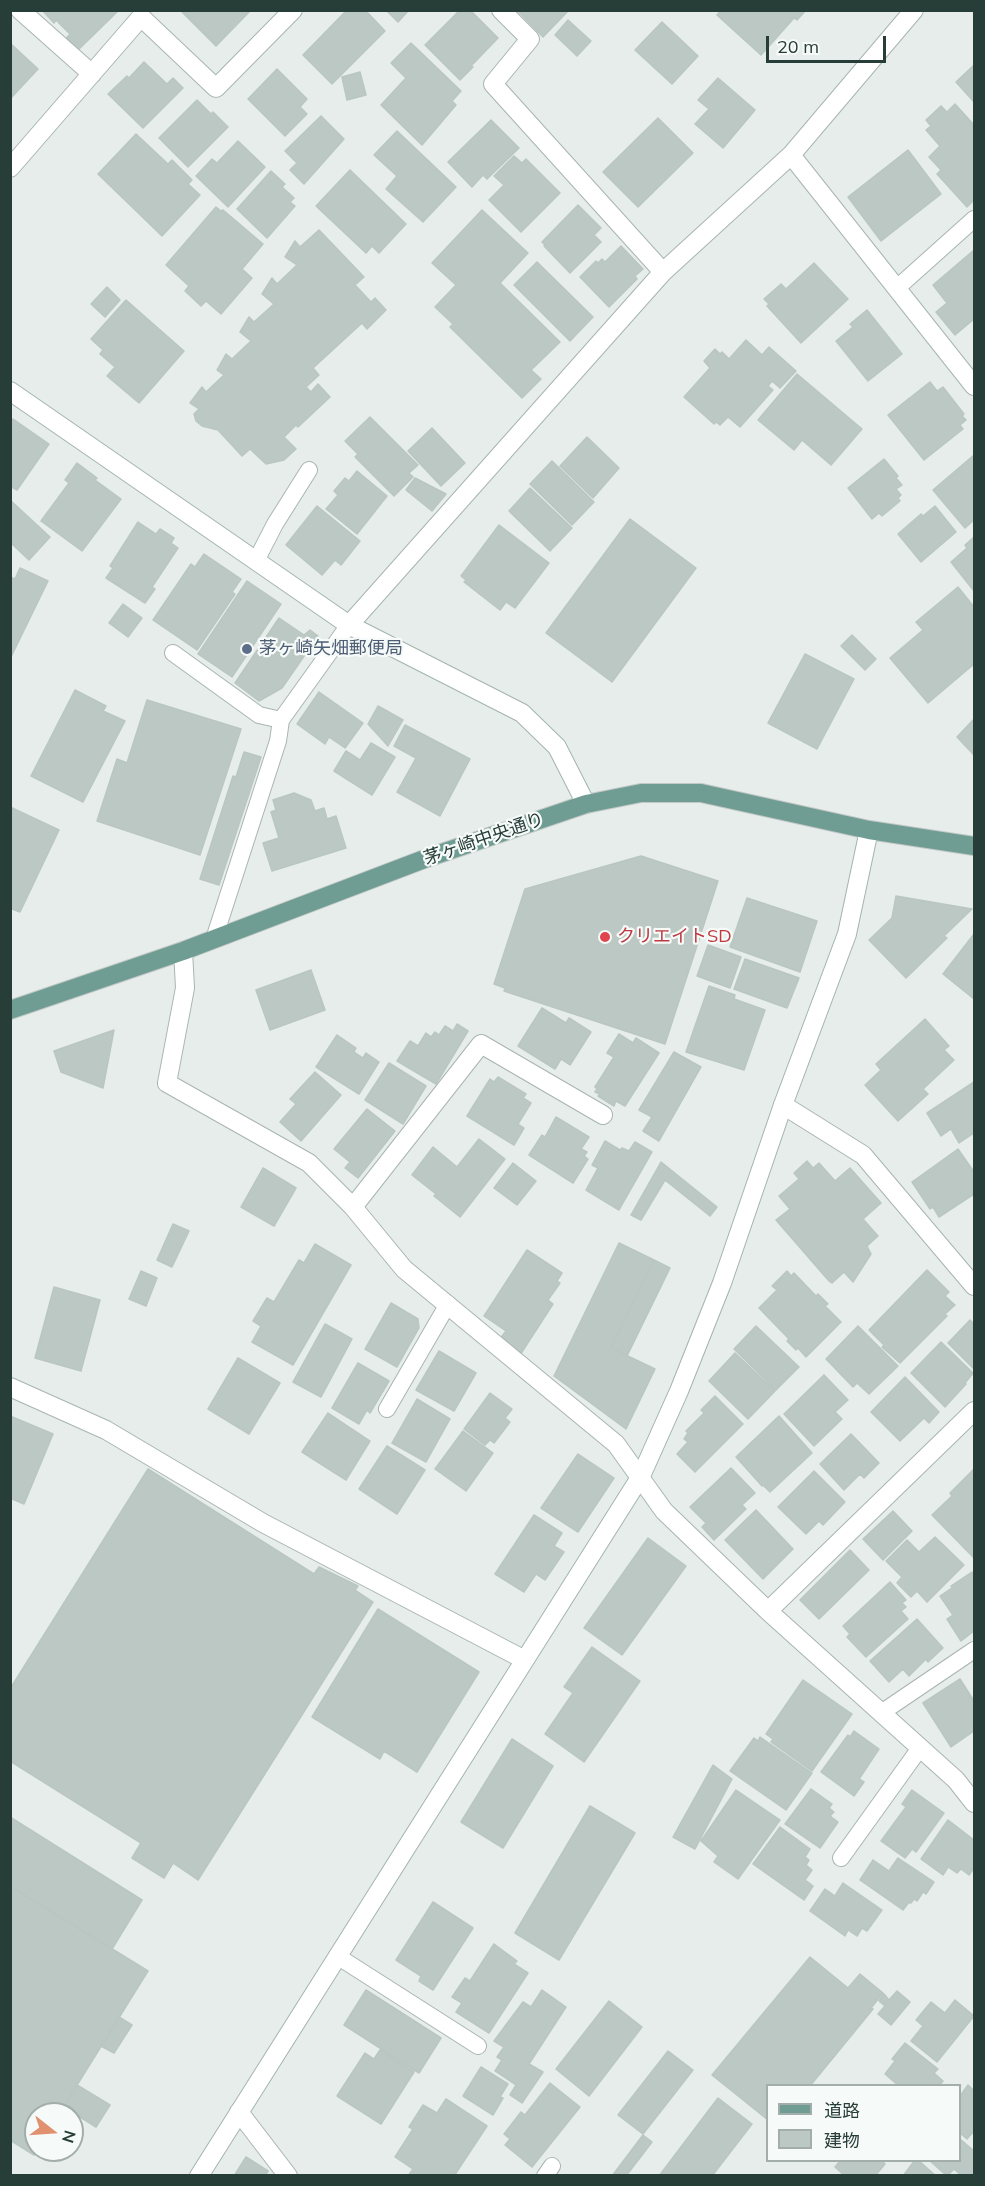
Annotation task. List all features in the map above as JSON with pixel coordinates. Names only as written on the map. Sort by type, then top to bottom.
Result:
[{"type":"main road","name":"茅ヶ崎中央通り","points":[[10,1010],[183,951],[428,858],[586,804],[641,793],[701,793],[869,830],[975,846]]},
{"type":"street","points":[[20,10],[92,74]]},
{"type":"street","points":[[10,168],[141,17],[216,88],[293,10]]},
{"type":"street","points":[[501,10],[530,39],[493,84],[663,272]]},
{"type":"street","points":[[349,625],[663,272],[791,155],[914,10]]},
{"type":"street","points":[[791,155],[975,386]]},
{"type":"street","points":[[10,391],[349,625],[522,713],[557,747],[586,804]]},
{"type":"street","points":[[199,2175],[523,1659],[641,1476],[679,1392],[722,1283],[783,1106],[847,934],[869,830]]},
{"type":"street","points":[[183,951],[185,988],[167,1083],[309,1163],[353,1207],[404,1269],[616,1444],[664,1511],[768,1611],[956,1780],[975,1803]]},
{"type":"street","points":[[353,1207],[481,1044],[603,1115]]},
{"type":"street","points":[[783,1106],[863,1155],[975,1286]]},
{"type":"street","points":[[10,1387],[106,1430],[262,1523],[523,1659]]},
{"type":"street","points":[[768,1611],[975,1412]]},
{"type":"street","points":[[239,2112],[288,2175]]},
{"type":"lane","points":[[897,288],[975,219]]},
{"type":"lane","points":[[256,559],[309,470]]},
{"type":"lane","points":[[214,939],[278,741],[280,720],[349,625]]},
{"type":"lane","points":[[173,653],[259,715],[280,720]]},
{"type":"lane","points":[[387,1408],[448,1304]]},
{"type":"lane","points":[[881,1713],[975,1650]]},
{"type":"lane","points":[[841,1858],[920,1748]]},
{"type":"lane","points":[[337,1956],[478,2046]]},
{"type":"building","points":[[42,10],[119,10],[77,51],[65,40],[70,34],[56,20],[54,23]]},
{"type":"building","points":[[180,10],[251,10],[216,46]]},
{"type":"building","points":[[347,10],[365,10],[385,31],[332,84],[303,55]]},
{"type":"building","points":[[386,10],[409,10],[398,22]]},
{"type":"building","points":[[460,10],[470,10],[498,38],[460,80],[425,45]]},
{"type":"building","points":[[517,10],[569,10],[543,37]]},
{"type":"building","points":[[721,10],[806,10],[797,20],[794,18],[761,55],[717,15]]},
{"type":"building","points":[[568,20],[591,41],[577,56],[555,35]]},
{"type":"building","points":[[662,22],[698,56],[672,84],[635,50]]},
{"type":"building","points":[[10,43],[38,69],[10,99]]},
{"type":"building","points":[[411,43],[461,91],[452,101],[456,105],[422,145],[381,105],[406,78],[391,63]]},
{"type":"building","points":[[144,62],[167,84],[173,78],[183,88],[143,128],[108,94],[127,76],[129,78]]},
{"type":"building","points":[[974,65],[974,102],[956,82]]},
{"type":"building","points":[[277,69],[307,99],[300,107],[307,114],[285,136],[248,99]]},
{"type":"building","points":[[360,72],[366,95],[347,100],[342,77]]},
{"type":"building","points":[[718,78],[755,110],[723,148],[695,124],[709,109],[698,100]]},
{"type":"building","points":[[197,100],[228,127],[188,167],[159,138]]},
{"type":"building","points":[[955,104],[974,125],[974,200],[967,207],[937,174],[941,170],[929,157],[940,146],[926,130],[931,126],[926,120],[941,106],[947,112]]},
{"type":"building","points":[[321,116],[344,139],[304,184],[290,170],[297,163],[285,151]]},
{"type":"building","points":[[658,118],[693,153],[638,207],[603,172]]},
{"type":"building","points":[[491,120],[519,148],[487,179],[483,175],[472,187],[448,162]]},
{"type":"building","points":[[397,131],[456,187],[423,222],[386,189],[397,176],[374,155]]},
{"type":"building","points":[[136,134],[168,164],[172,160],[192,180],[188,184],[200,195],[162,236],[98,174]]},
{"type":"building","points":[[238,141],[265,167],[228,207],[196,176],[212,159],[217,163]]},
{"type":"building","points":[[908,150],[941,194],[881,241],[848,197]]},
{"type":"building","points":[[514,156],[522,163],[526,159],[560,193],[521,232],[489,200],[504,185],[494,176]]},
{"type":"building","points":[[350,170],[406,224],[379,253],[372,246],[366,253],[316,206]]},
{"type":"building","points":[[271,171],[285,184],[282,187],[294,198],[290,202],[295,206],[267,238],[237,209]]},
{"type":"building","points":[[578,205],[601,228],[594,235],[601,242],[570,273],[542,242]]},
{"type":"building","points":[[216,207],[223,210],[263,244],[242,269],[252,278],[221,314],[206,301],[201,306],[185,291],[189,286],[166,265]]},
{"type":"building","points":[[482,210],[528,253],[500,283],[560,342],[531,370],[541,379],[522,398],[450,327],[453,324],[435,307],[456,285],[432,263]]},
{"type":"building","points":[[319,230],[364,277],[355,285],[371,302],[375,298],[386,310],[367,329],[362,323],[313,368],[319,375],[306,387],[311,392],[318,384],[330,397],[284,437],[296,449],[284,460],[266,464],[250,449],[242,456],[218,430],[202,426],[196,421],[194,414],[199,409],[190,403],[202,387],[206,392],[224,375],[217,370],[226,354],[232,359],[251,341],[240,332],[249,317],[254,322],[274,304],[262,294],[272,278],[277,284],[297,265],[285,257],[295,241],[300,247]]},
{"type":"building","points":[[621,246],[643,269],[635,276],[637,279],[609,307],[580,277],[596,261],[598,263],[602,259],[605,262]]},
{"type":"building","points":[[974,250],[974,319],[955,335],[936,312],[947,303],[933,285]]},
{"type":"building","points":[[537,262],[593,317],[570,341],[514,285]]},
{"type":"building","points":[[814,263],[848,299],[801,343],[767,306],[769,304],[764,299],[781,284],[786,289]]},
{"type":"building","points":[[107,287],[120,300],[105,317],[91,304]]},
{"type":"building","points":[[126,300],[184,351],[139,403],[107,376],[115,367],[100,354],[103,350],[91,339]]},
{"type":"building","points":[[867,310],[902,354],[868,381],[836,341],[853,327],[850,324]]},
{"type":"building","points":[[746,340],[762,355],[769,347],[796,371],[780,388],[772,381],[768,386],[773,390],[740,427],[728,417],[720,425],[716,422],[714,424],[684,397],[710,368],[704,361],[715,349],[729,359]]},
{"type":"building","points":[[797,374],[862,429],[831,465],[802,440],[794,450],[758,420]]},
{"type":"building","points":[[930,382],[937,391],[943,387],[966,420],[960,425],[963,429],[924,460],[888,415]]},
{"type":"building","points":[[370,417],[418,465],[409,473],[413,477],[394,496],[355,457],[358,454],[345,441]]},
{"type":"building","points":[[13,419],[49,444],[17,490],[10,486],[10,423]]},
{"type":"building","points":[[432,428],[465,463],[441,486],[408,451]]},
{"type":"building","points":[[587,437],[619,468],[593,498],[560,466]]},
{"type":"building","points":[[974,455],[974,520],[965,528],[933,490]]},
{"type":"building","points":[[884,459],[898,476],[896,478],[902,485],[896,489],[901,495],[898,498],[900,501],[882,516],[879,513],[872,519],[848,488]]},
{"type":"building","points":[[552,461],[594,502],[572,525],[530,484]]},
{"type":"building","points":[[77,463],[121,499],[82,551],[41,521],[69,483],[65,480]]},
{"type":"building","points":[[357,471],[387,496],[357,534],[326,509],[338,495],[334,491],[345,478],[349,481]]},
{"type":"building","points":[[415,478],[446,494],[432,511],[406,490]]},
{"type":"building","points":[[530,488],[572,528],[550,551],[509,511]]},
{"type":"building","points":[[10,500],[50,537],[29,560],[10,542]]},
{"type":"building","points":[[317,506],[360,541],[341,565],[335,560],[322,575],[286,545]]},
{"type":"building","points":[[935,506],[956,532],[921,562],[898,534],[921,514],[923,516]]},
{"type":"building","points":[[630,519],[696,568],[612,682],[546,633]]},
{"type":"building","points":[[138,522],[156,534],[160,529],[174,538],[171,543],[178,548],[152,587],[155,589],[145,603],[106,578],[113,568],[110,566]]},
{"type":"building","points":[[499,525],[549,563],[515,608],[506,602],[500,610],[464,582],[466,580],[461,576]]},
{"type":"building","points":[[974,537],[974,591],[951,562],[967,548],[965,545]]},
{"type":"building","points":[[204,554],[241,579],[232,592],[235,594],[197,650],[153,620],[191,564],[195,567]]},
{"type":"building","points":[[20,568],[48,581],[10,659],[10,577],[15,579]]},
{"type":"building","points":[[247,581],[281,604],[232,677],[198,654]]},
{"type":"building","points":[[958,587],[974,607],[974,664],[928,703],[890,658],[923,630],[916,622]]},
{"type":"building","points":[[123,604],[142,618],[128,637],[109,623]]},
{"type":"building","points":[[279,618],[304,635],[310,630],[318,636],[282,688],[259,701],[235,683]]},
{"type":"building","points":[[852,635],[876,659],[865,670],[841,646]]},
{"type":"building","points":[[805,654],[854,679],[817,749],[768,723]]},
{"type":"building","points":[[75,690],[106,706],[103,711],[125,721],[83,802],[31,776]]},
{"type":"building","points":[[319,692],[363,723],[345,748],[329,737],[325,744],[297,724]]},
{"type":"building","points":[[147,700],[241,729],[200,855],[97,821],[117,759],[127,763]]},
{"type":"building","points":[[378,706],[403,720],[388,746],[368,724]]},
{"type":"building","points":[[974,719],[974,755],[957,737]]},
{"type":"building","points":[[405,725],[470,759],[440,816],[397,792],[416,758],[394,746]]},
{"type":"building","points":[[371,743],[395,757],[372,795],[334,771],[346,751],[360,760]]},
{"type":"building","points":[[244,752],[261,757],[219,885],[200,879],[233,776],[236,777]]},
{"type":"building","points":[[294,793],[311,800],[315,811],[324,808],[327,819],[336,816],[346,848],[272,871],[263,843],[279,838],[271,812],[276,810],[273,800]]},
{"type":"building","points":[[10,807],[59,830],[20,912],[10,908]]},
{"type":"building","name":"クリエイトSD","points":[[641,856],[718,881],[665,1044],[504,991],[505,988],[494,984],[525,889]]},
{"type":"building","points":[[896,896],[972,909],[944,936],[947,938],[906,978],[869,940],[892,918]]},
{"type":"building","points":[[747,898],[817,921],[800,972],[730,947]]},
{"type":"building","points":[[974,934],[974,999],[943,974]]},
{"type":"building","points":[[708,945],[741,957],[730,988],[697,976]]},
{"type":"building","points":[[745,959],[799,978],[787,1008],[734,989]]},
{"type":"building","points":[[311,970],[325,1010],[270,1030],[256,990]]},
{"type":"building","points":[[709,986],[735,995],[734,999],[765,1010],[744,1070],[686,1052]]},
{"type":"building","points":[[542,1008],[566,1023],[569,1018],[591,1032],[570,1065],[561,1059],[555,1069],[518,1046]]},
{"type":"building","points":[[925,1019],[949,1046],[944,1050],[954,1060],[923,1089],[928,1094],[898,1121],[865,1085],[881,1070],[876,1064]]},
{"type":"building","points":[[457,1024],[468,1031],[436,1084],[397,1061],[410,1041],[418,1046],[426,1033],[431,1037],[435,1032],[439,1035],[445,1026],[453,1031]]},
{"type":"building","points":[[114,1030],[103,1088],[61,1072],[54,1051]]},
{"type":"building","points":[[619,1034],[633,1043],[636,1038],[659,1053],[625,1106],[616,1101],[614,1106],[595,1092],[597,1089],[595,1087],[614,1057],[607,1053]]},
{"type":"building","points":[[337,1035],[356,1048],[354,1052],[363,1058],[366,1053],[379,1062],[359,1094],[316,1067]]},
{"type":"building","points":[[674,1052],[701,1067],[659,1141],[643,1131],[652,1117],[639,1110]]},
{"type":"building","points":[[389,1063],[426,1086],[403,1124],[365,1100]]},
{"type":"building","points":[[315,1072],[341,1095],[301,1141],[280,1122],[296,1104],[290,1099]]},
{"type":"building","points":[[498,1077],[526,1094],[523,1098],[531,1103],[518,1124],[524,1128],[514,1145],[467,1116],[490,1079],[494,1082]]},
{"type":"building","points":[[974,1082],[974,1133],[959,1143],[951,1129],[941,1136],[927,1113]]},
{"type":"building","points":[[367,1109],[395,1131],[358,1178],[345,1168],[350,1162],[334,1149]]},
{"type":"building","points":[[556,1117],[589,1137],[581,1149],[587,1152],[584,1156],[588,1159],[573,1183],[529,1155],[542,1135],[545,1137]]},
{"type":"building","points":[[479,1139],[505,1159],[460,1217],[412,1175],[433,1147],[457,1167]]},
{"type":"building","points":[[605,1141],[620,1150],[622,1148],[629,1151],[635,1142],[652,1152],[619,1210],[586,1190],[598,1168],[592,1165]]},
{"type":"building","points":[[958,1149],[974,1172],[974,1194],[939,1217],[933,1207],[930,1209],[912,1182]]},
{"type":"building","points":[[807,1161],[813,1168],[819,1163],[835,1181],[850,1168],[881,1203],[863,1219],[878,1236],[867,1246],[871,1254],[853,1282],[844,1272],[832,1283],[829,1281],[776,1220],[790,1209],[779,1196],[799,1179],[794,1173]]},
{"type":"building","points":[[661,1162],[717,1207],[710,1216],[665,1180],[641,1220],[631,1215]]},
{"type":"building","points":[[513,1163],[536,1181],[517,1205],[494,1188]]},
{"type":"building","points":[[263,1168],[296,1188],[274,1226],[241,1207]]},
{"type":"building","points":[[173,1224],[189,1231],[172,1267],[157,1260]]},
{"type":"building","points":[[619,1243],[654,1260],[611,1348],[655,1369],[626,1429],[554,1376]]},
{"type":"building","points":[[315,1244],[351,1265],[293,1365],[252,1342],[261,1326],[253,1321],[267,1298],[274,1302],[299,1260],[304,1263]]},
{"type":"building","points":[[527,1250],[562,1273],[557,1281],[560,1283],[548,1300],[553,1304],[520,1355],[499,1340],[506,1331],[484,1316]]},
{"type":"building","points":[[654,1260],[670,1268],[627,1356],[611,1348]]},
{"type":"building","points":[[927,1270],[949,1292],[945,1296],[955,1305],[900,1363],[882,1347],[884,1345],[869,1330]]},
{"type":"building","points":[[141,1271],[157,1278],[146,1306],[129,1299]]},
{"type":"building","points":[[787,1271],[791,1276],[794,1273],[816,1296],[818,1294],[828,1304],[825,1306],[841,1322],[806,1357],[787,1341],[789,1339],[759,1308],[777,1290],[772,1286]]},
{"type":"building","points":[[54,1287],[100,1300],[81,1371],[35,1358]]},
{"type":"building","points":[[391,1303],[418,1319],[419,1328],[397,1367],[365,1349]]},
{"type":"building","points":[[970,1320],[974,1324],[974,1369],[948,1343]]},
{"type":"building","points":[[325,1324],[352,1339],[321,1397],[293,1382]]},
{"type":"building","points":[[756,1326],[799,1367],[776,1390],[734,1349]]},
{"type":"building","points":[[858,1326],[898,1366],[869,1394],[857,1383],[853,1387],[826,1359]]},
{"type":"building","points":[[941,1342],[973,1373],[945,1407],[911,1373]]},
{"type":"building","points":[[439,1351],[476,1373],[454,1411],[416,1390]]},
{"type":"building","points":[[735,1353],[775,1391],[748,1419],[709,1381]]},
{"type":"building","points":[[238,1358],[280,1383],[249,1434],[208,1409]]},
{"type":"building","points":[[358,1363],[389,1381],[370,1413],[367,1410],[359,1424],[332,1408]]},
{"type":"building","points":[[824,1375],[848,1400],[835,1412],[842,1419],[814,1446],[784,1414]]},
{"type":"building","points":[[905,1377],[939,1412],[929,1423],[924,1418],[900,1441],[871,1412]]},
{"type":"building","points":[[490,1393],[512,1409],[505,1418],[510,1422],[494,1443],[490,1440],[485,1445],[464,1429]]},
{"type":"building","points":[[715,1396],[743,1424],[695,1472],[677,1454],[688,1442],[684,1439],[688,1433],[686,1431],[704,1413],[701,1410]]},
{"type":"building","points":[[417,1399],[450,1419],[426,1462],[392,1443]]},
{"type":"building","points":[[328,1413],[370,1441],[346,1480],[302,1452]]},
{"type":"building","points":[[10,1416],[53,1434],[24,1504],[10,1498]]},
{"type":"building","points":[[779,1416],[812,1453],[770,1492],[736,1457]]},
{"type":"building","points":[[463,1431],[493,1453],[466,1491],[435,1469]]},
{"type":"building","points":[[851,1434],[879,1463],[864,1478],[860,1474],[844,1490],[820,1464]]},
{"type":"building","points":[[387,1446],[425,1470],[397,1514],[359,1489]]},
{"type":"building","points":[[578,1454],[614,1478],[578,1532],[541,1508]]},
{"type":"building","points":[[731,1468],[755,1493],[742,1505],[746,1509],[714,1540],[702,1527],[706,1523],[690,1507]]},
{"type":"building","points":[[148,1469],[314,1574],[319,1567],[358,1586],[355,1590],[373,1602],[198,1880],[173,1863],[164,1878],[132,1858],[141,1843],[10,1761],[10,1689]]},
{"type":"building","points":[[974,1469],[974,1558],[932,1515],[952,1496],[950,1493]]},
{"type":"building","points":[[814,1471],[845,1502],[823,1525],[819,1521],[806,1534],[778,1507]]},
{"type":"building","points":[[756,1510],[793,1549],[763,1579],[725,1540]]},
{"type":"building","points":[[893,1511],[912,1531],[883,1560],[863,1539]]},
{"type":"building","points":[[534,1515],[562,1533],[554,1546],[564,1552],[545,1580],[536,1574],[524,1592],[495,1574]]},
{"type":"building","points":[[935,1537],[964,1565],[927,1602],[917,1591],[911,1597],[897,1583],[902,1577],[886,1561],[907,1540],[919,1552]]},
{"type":"building","points":[[648,1538],[686,1566],[622,1655],[584,1628]]},
{"type":"building","points":[[850,1550],[869,1570],[819,1619],[800,1600]]},
{"type":"building","points":[[972,1572],[974,1576],[974,1631],[961,1641],[947,1619],[953,1615],[940,1596]]},
{"type":"building","points":[[890,1582],[906,1600],[902,1603],[906,1607],[901,1611],[908,1619],[866,1657],[847,1637],[850,1634],[843,1626]]},
{"type":"building","points":[[378,1609],[479,1672],[417,1772],[384,1751],[380,1759],[312,1717]]},
{"type":"building","points":[[917,1619],[943,1648],[928,1662],[926,1659],[909,1676],[903,1669],[889,1682],[870,1661]]},
{"type":"building","points":[[592,1647],[640,1681],[584,1762],[545,1734],[573,1693],[564,1687]]},
{"type":"building","points":[[960,1679],[974,1701],[974,1731],[951,1747],[923,1703]]},
{"type":"building","points":[[803,1680],[852,1714],[812,1771],[771,1742],[773,1739],[766,1734]]},
{"type":"building","points":[[854,1731],[879,1749],[859,1779],[864,1782],[854,1796],[821,1772],[848,1735],[850,1737]]},
{"type":"building","points":[[760,1737],[812,1773],[786,1810],[730,1771],[754,1738],[758,1741]]},
{"type":"building","points":[[512,1739],[553,1766],[503,1848],[461,1822]]},
{"type":"building","points":[[713,1765],[732,1779],[695,1849],[673,1837]]},
{"type":"building","points":[[811,1789],[832,1804],[829,1808],[834,1812],[830,1816],[838,1822],[820,1848],[785,1824]]},
{"type":"building","points":[[736,1790],[780,1820],[738,1879],[714,1862],[718,1856],[701,1841]]},
{"type":"building","points":[[912,1790],[944,1813],[916,1852],[912,1849],[905,1858],[881,1841],[906,1807],[902,1804]]},
{"type":"building","points":[[590,1806],[635,1833],[559,1960],[515,1933]]},
{"type":"building","points":[[10,1817],[142,1900],[112,1949],[10,1886]]},
{"type":"building","points":[[948,1820],[974,1840],[974,1868],[969,1875],[961,1869],[957,1873],[948,1867],[943,1875],[921,1859]]},
{"type":"building","points":[[780,1827],[810,1849],[805,1857],[809,1860],[806,1865],[812,1870],[805,1880],[813,1886],[804,1900],[753,1864]]},
{"type":"building","points":[[898,1858],[934,1882],[926,1894],[923,1892],[917,1901],[914,1899],[911,1903],[909,1902],[903,1910],[860,1880],[873,1860],[889,1871]]},
{"type":"building","points":[[843,1883],[882,1910],[867,1931],[862,1928],[857,1936],[848,1930],[845,1936],[810,1911],[825,1889],[835,1896]]},
{"type":"building","points":[[10,1886],[148,1971],[66,2102],[24,2102],[24,2149],[10,2140]]},
{"type":"building","points":[[433,1902],[473,1928],[433,1990],[419,1981],[421,1976],[396,1960]]},
{"type":"building","points":[[494,1944],[517,1961],[514,1964],[528,1973],[489,2033],[456,2012],[462,2003],[452,1997],[465,1978],[470,1981]]},
{"type":"building","points":[[810,1957],[848,1988],[860,1974],[883,1993],[871,2008],[873,2009],[812,2084],[766,2084],[766,2118],[712,2075]]},
{"type":"building","points":[[366,1990],[441,2038],[419,2073],[344,2025]]},
{"type":"building","points":[[542,1990],[566,2007],[529,2064],[543,2072],[522,2103],[510,2095],[516,2085],[495,2071],[502,2060],[497,2057],[504,2047],[494,2041],[523,2002],[531,2007]]},
{"type":"building","points":[[897,1991],[910,2002],[891,2025],[878,2014],[885,2006],[879,2001],[884,1994],[889,2000]]},
{"type":"building","points":[[955,2000],[974,2016],[937,2062],[911,2041],[923,2026],[916,2020],[931,2002],[945,2013]]},
{"type":"building","points":[[609,2001],[642,2027],[589,2096],[556,2069]]},
{"type":"building","points":[[119,2017],[132,2025],[114,2053],[101,2046]]},
{"type":"building","points":[[905,2043],[938,2069],[934,2073],[943,2081],[941,2084],[897,2084],[885,2074],[895,2061],[892,2059]]},
{"type":"building","points":[[380,2050],[414,2072],[381,2124],[337,2096],[365,2053],[374,2059]]},
{"type":"building","points":[[668,2051],[693,2070],[643,2134],[618,2115]]},
{"type":"building","points":[[481,2067],[508,2084],[493,2115],[463,2096]]},
{"type":"building","points":[[550,2083],[580,2107],[532,2167],[505,2145],[510,2139],[504,2134],[521,2112],[525,2115]]},
{"type":"building","points":[[77,2085],[110,2105],[96,2127],[84,2120],[84,2102],[67,2102]]},
{"type":"building","points":[[968,2085],[974,2091],[974,2131],[967,2139],[961,2134],[961,2095]]},
{"type":"building","points":[[718,2098],[752,2124],[712,2176],[659,2176]]},
{"type":"building","points":[[446,2099],[487,2126],[454,2176],[408,2176],[413,2169],[395,2157],[413,2129],[409,2127],[423,2105],[437,2113]]},
{"type":"building","points":[[643,2135],[652,2142],[626,2176],[612,2176]]},
{"type":"building","points":[[961,2140],[974,2151],[974,2176],[962,2176],[954,2169],[947,2176],[931,2162],[961,2162]]},
{"type":"building","points":[[246,2157],[268,2171],[265,2176],[234,2176]]},
{"type":"building","points":[[839,2162],[883,2162],[885,2164],[875,2176],[845,2176],[835,2167]]},
{"type":"building","points":[[914,2162],[920,2162],[936,2176],[903,2176]]},
{"type":"place","name":"茅ヶ崎矢畑郵便局","points":[[247,649]]},
{"type":"place","name":"クリエイトSD","points":[[605,937]]}]
